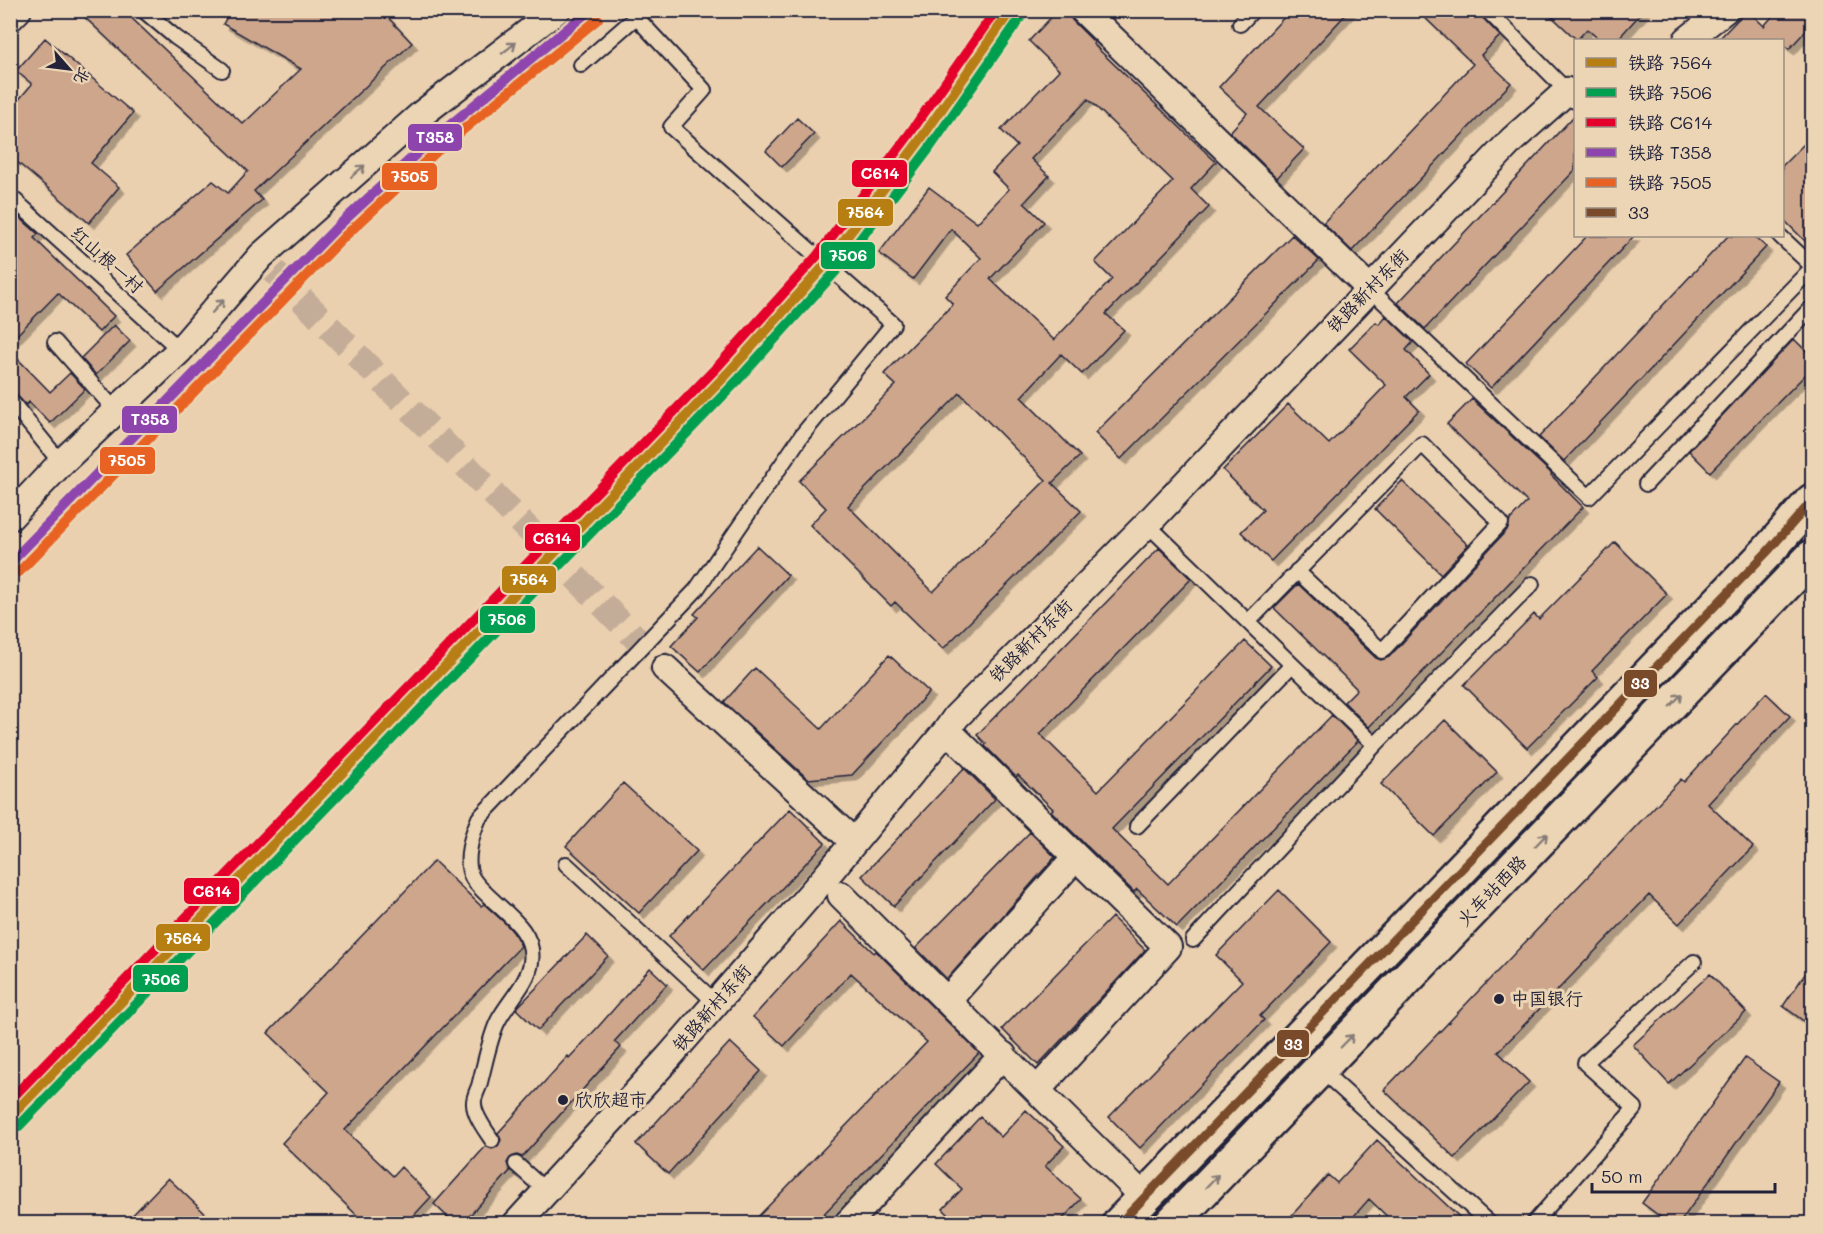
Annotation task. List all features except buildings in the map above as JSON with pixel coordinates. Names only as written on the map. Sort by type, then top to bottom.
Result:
[{"type":"main road","name":"火车站西路","points":[[1119,1224],[1758,561],[1812,501]]},
{"type":"main road","name":"火车站西路","points":[[1171,1224],[1812,557]]},
{"type":"street","points":[[10,18],[18,10]]},
{"type":"street","points":[[10,517],[115,410],[180,350],[423,113],[557,10]]},
{"type":"street","points":[[1083,10],[1370,289]]},
{"type":"street","points":[[1688,39],[1725,10]]},
{"type":"street","name":"铁路新村东街","points":[[516,1224],[716,1003],[854,842],[956,717],[1147,524],[1512,140],[1571,93]]},
{"type":"street","points":[[666,668],[854,842]]},
{"type":"street","points":[[946,730],[1168,947],[1038,1089]]},
{"type":"street","points":[[948,1000],[1075,858]]},
{"type":"street","points":[[841,895],[1144,1197]]},
{"type":"street","points":[[847,1224],[1003,1055]]},
{"type":"lane","points":[[143,10],[175,38],[222,70]]},
{"type":"lane","points":[[1240,24],[1253,10]]},
{"type":"lane","points":[[1487,10],[1571,93]]},
{"type":"lane","points":[[492,1140],[481,1123],[474,1104],[496,1023],[527,975],[532,952],[530,940],[523,930],[472,878],[469,858],[471,837],[479,818],[696,590],[802,435],[893,324],[671,127],[704,90],[636,17],[581,65]]},
{"type":"lane","name":"红山根一村","points":[[10,196],[180,350]]},
{"type":"lane","points":[[1370,289],[1589,497],[1810,274],[1781,237]]},
{"type":"lane","points":[[1646,484],[1812,307]]},
{"type":"lane","points":[[55,342],[115,410]]},
{"type":"lane","points":[[10,400],[61,463]]},
{"type":"lane","points":[[1248,622],[1297,571],[1422,444],[1501,523],[1382,651],[1297,571]]},
{"type":"lane","points":[[1147,524],[1375,745]]},
{"type":"lane","points":[[1193,940],[1375,745],[1532,584]]},
{"type":"lane","points":[[1137,826],[1292,665]]},
{"type":"lane","points":[[566,864],[716,1003]]},
{"type":"lane","points":[[1533,1224],[1635,1108],[1585,1063],[1694,962]]},
{"type":"lane","points":[[1320,1070],[1490,1224]]},
{"type":"lane","points":[[516,1164],[546,1191]]},
{"type":"tunnel","points":[[274,271],[665,668]]},
{"type":"rail line","name":"T358","points":[[10,563],[337,227],[428,143],[590,10]]},
{"type":"rail line","name":"C614","points":[[10,1100],[719,365],[817,256],[908,136],[996,10]]},
{"type":"rail line","name":"7564","points":[[10,1117],[728,373],[826,264],[918,143],[1011,10]]},
{"type":"rail line","name":"7506","points":[[19,1126],[737,381],[836,271],[928,150],[1021,17]]},
{"type":"rail line","name":"7505","points":[[19,572],[345,236],[436,152],[598,19]]},
{"type":"transit line","name":"33","points":[[1119,1224],[1767,552],[1812,501]]},
{"type":"place","name":"中国银行","points":[[1499,999]]},
{"type":"place","name":"欣欣超市","points":[[563,1100]]}]
